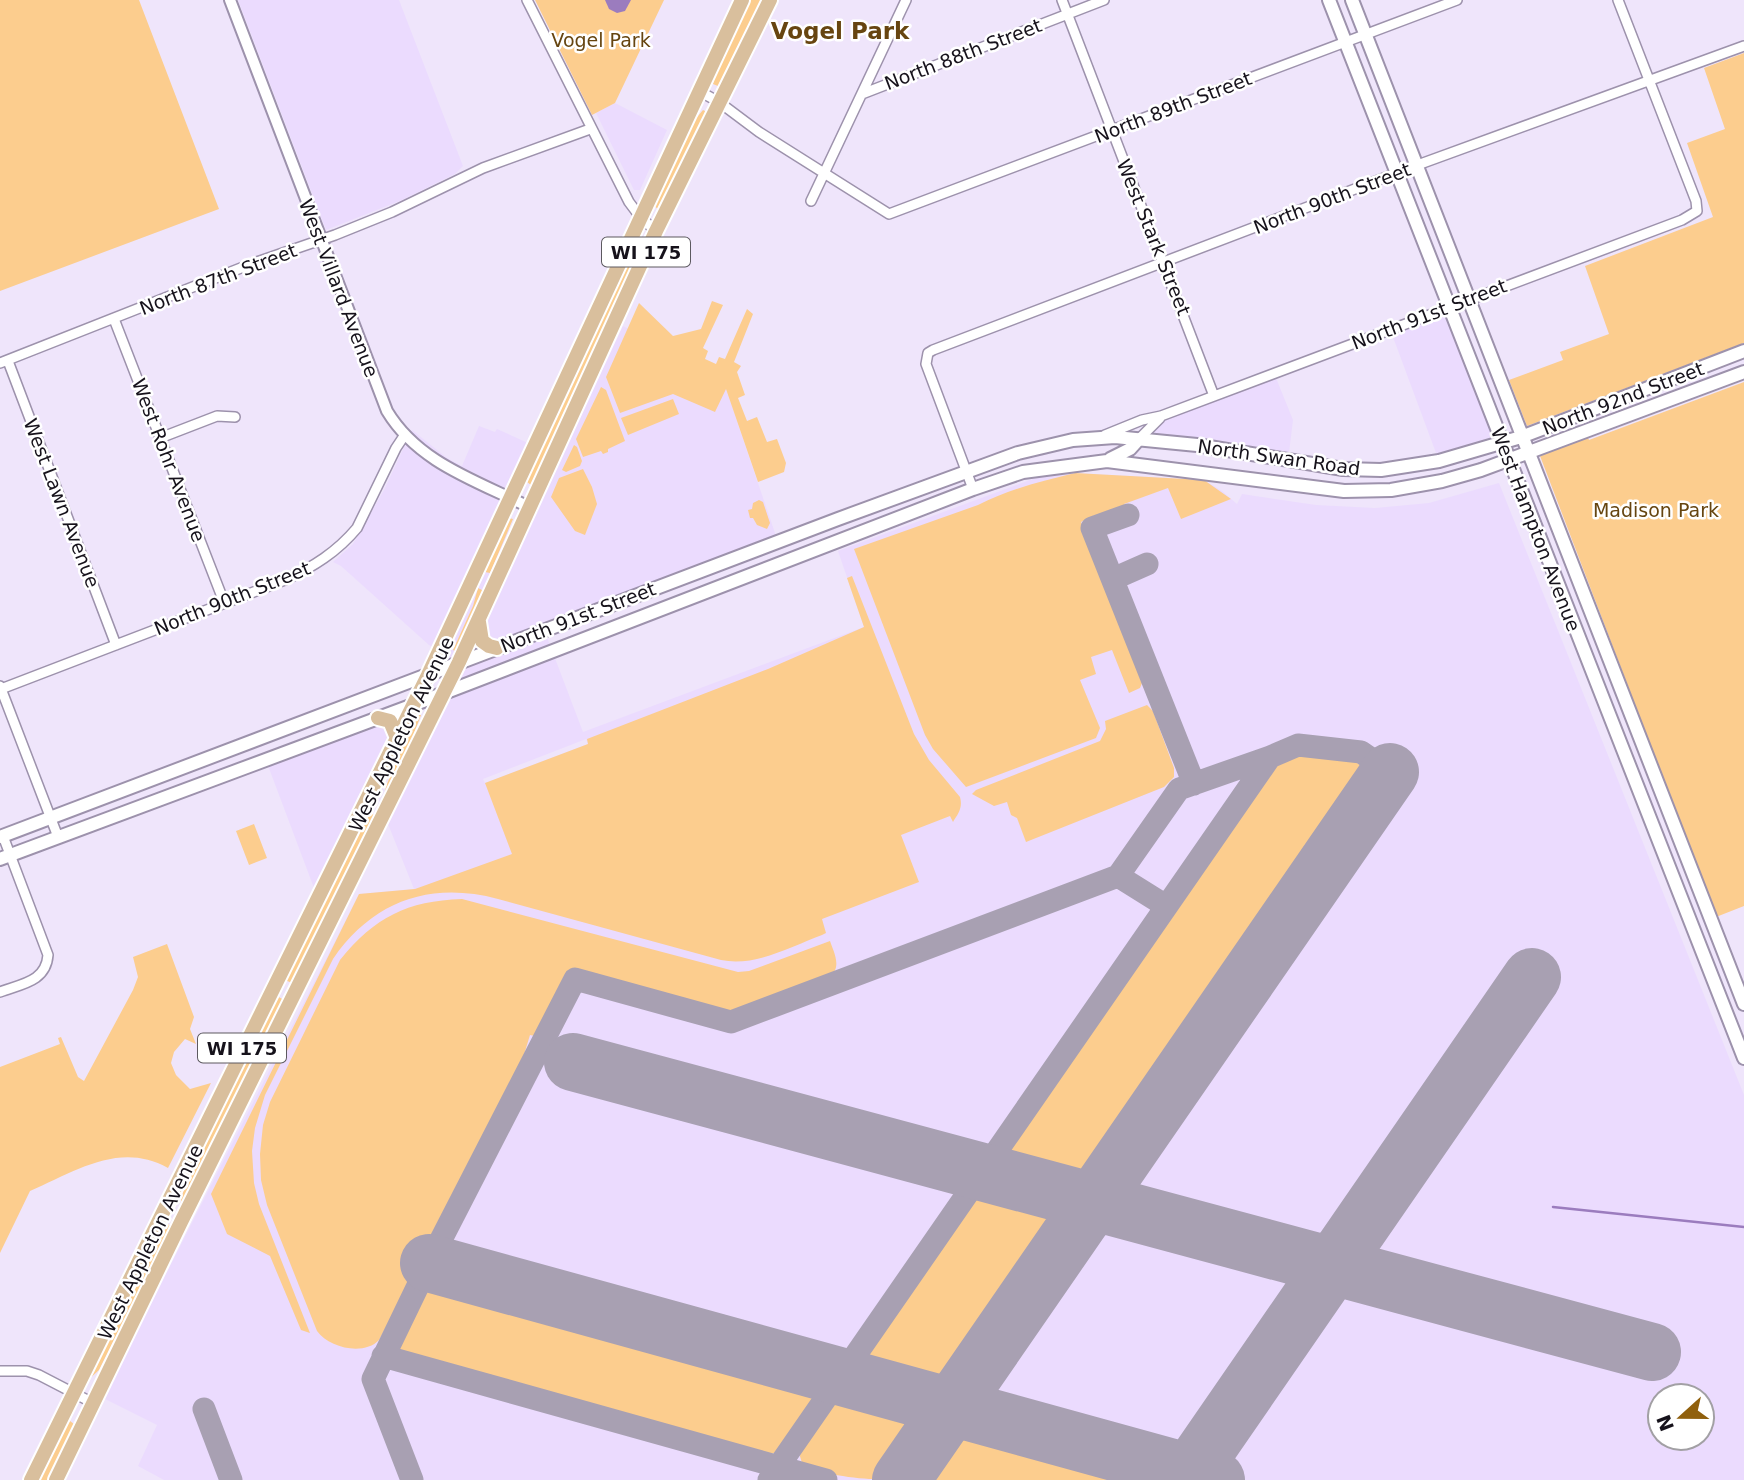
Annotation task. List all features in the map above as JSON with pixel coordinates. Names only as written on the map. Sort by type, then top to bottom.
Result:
[{"type":"main road","name":"West Appleton Avenue","points":[[30,1480],[428,675],[742,0]]},
{"type":"main road","name":"West Appleton Avenue","points":[[56,1480],[459,662],[656,231],[770,0]]},
{"type":"main road","name":"West Hampton Avenue","points":[[1329,0],[1744,1058]]},
{"type":"main road","name":"West Hampton Avenue","points":[[1352,0],[1744,1004]]},
{"type":"main road","name":"North 92nd Street","points":[[1502,443],[1744,351]]},
{"type":"main road","name":"North 92nd Street","points":[[1508,459],[1744,372]]},
{"type":"main road","name":"North Swan Road","points":[[1095,438],[1197,445],[1343,469],[1368,470],[1439,461],[1502,443]]},
{"type":"main road","name":"North 91st Street","points":[[2,837],[459,662],[1018,453],[1073,440],[1095,438]]},
{"type":"main road","points":[[1107,461],[1130,449],[1139,439]]},
{"type":"main road","name":"North Swan Road","points":[[1107,461],[1345,491],[1391,490],[1443,481],[1508,459]]},
{"type":"main road","name":"North 91st Street","points":[[5,857],[413,705],[973,489],[1023,472],[1107,461]]},
{"type":"main road","points":[[476,573],[495,586]]},
{"type":"main road","points":[[480,618],[482,641],[497,648]]},
{"type":"main road","points":[[378,718],[390,722],[397,738]]},
{"type":"street","name":"West Villard Avenue","points":[[230,0],[382,399],[404,436],[433,460],[531,508]]},
{"type":"street","points":[[527,0],[629,202],[641,218],[656,231]]},
{"type":"street","points":[[811,201],[906,0]]},
{"type":"street","name":"West Stark Street","points":[[1062,0],[1214,396]]},
{"type":"street","name":"North 88th Street","points":[[862,94],[1104,0]]},
{"type":"street","name":"North 89th Street","points":[[824,173],[889,214],[1457,0]]},
{"type":"street","points":[[1618,0],[1649,80]]},
{"type":"street","name":"North 90th Street","points":[[967,472],[926,359],[928,353],[1417,165],[1744,46]]},
{"type":"street","name":"North 91st Street","points":[[1095,438],[1142,420],[1161,416],[1682,220],[1696,211],[1696,201],[1649,80]]},
{"type":"street","points":[[699,91],[824,173]]},
{"type":"street","name":"North 87th Street","points":[[4,362],[251,264],[392,212],[484,168],[590,129]]},
{"type":"street","name":"West Rohr Avenue","points":[[114,319],[224,602]]},
{"type":"street","name":"West Lawn Avenue","points":[[4,362],[116,645]]},
{"type":"street","points":[[160,438],[217,416],[234,417]]},
{"type":"street","name":"North 91st Street","points":[[1139,439],[1161,416]]},
{"type":"street","name":"North 90th Street","points":[[1,688],[301,573],[340,547],[352,534],[404,436]]},
{"type":"street","points":[[967,472],[973,489]]},
{"type":"street","points":[[1,688],[58,837]]},
{"type":"street","points":[[0,992],[45,971],[48,956],[5,857],[2,837]]},
{"type":"street","points":[[0,1371],[27,1371],[93,1403]]},
{"type":"shaded area","points":[[238,0],[399,0],[463,166],[455,174],[402,200],[326,230]]},
{"type":"shaded area","points":[[605,0],[631,0],[625,11],[617,13],[609,9]]},
{"type":"shaded area","points":[[615,103],[667,130],[640,190],[634,190],[596,113]]},
{"type":"shaded area","points":[[1449,306],[1502,443],[1439,461],[1390,329]]},
{"type":"shaded area","points":[[623,326],[722,377],[776,536],[542,624],[583,732],[864,627],[838,551],[1038,477],[1075,473],[1204,480],[1237,504],[1242,494],[1316,505],[1375,508],[1429,503],[1499,483],[1744,1095],[1744,1480],[164,1480],[138,1466],[157,1425],[103,1398],[359,894],[414,889],[388,824],[464,667],[429,645],[341,566],[333,562],[353,544],[384,490],[412,430],[447,458],[462,466],[479,426],[495,432],[497,429],[528,443],[493,522],[524,537]],"holes":[[[586,739],[588,744],[485,783],[483,779]]]},
{"type":"shaded area","points":[[1274,373],[1293,420],[1288,461],[1139,439],[1161,416]]},
{"type":"shaded area","points":[[382,723],[390,733],[314,888],[267,763]]},
{"type":"green space","points":[[0,0],[139,0],[219,209],[0,291]]},
{"type":"green space","name":"Vogel Park","points":[[535,0],[664,0],[615,103],[592,115]]},
{"type":"green space","points":[[750,0],[761,0],[718,86],[713,84],[716,70]]},
{"type":"green space","points":[[1744,53],[1744,343],[1527,426],[1509,380],[1563,360],[1560,352],[1609,334],[1585,266],[1713,217],[1687,143],[1725,129],[1704,68]]},
{"type":"green space","points":[[703,110],[707,112],[664,205],[658,209],[654,206],[693,122]]},
{"type":"green space","points":[[639,237],[644,239],[644,246],[531,485],[527,482]]},
{"type":"green space","points":[[712,301],[723,305],[703,348],[708,351],[705,359],[716,364],[719,357],[725,359],[747,309],[753,314],[734,362],[741,366],[737,372],[745,395],[738,398],[747,421],[757,417],[767,442],[777,439],[786,463],[784,472],[758,482],[726,389],[715,412],[673,394],[620,413],[606,377],[639,303],[673,336],[701,329]]},
{"type":"green space","name":"Madison Park","points":[[1744,382],[1744,906],[1716,917],[1537,448],[1585,431],[1589,440]]},
{"type":"green space","points":[[601,387],[606,390],[625,441],[603,454],[601,451],[583,457],[576,439]]},
{"type":"green space","points":[[673,399],[679,414],[628,435],[621,418]]},
{"type":"green space","points":[[574,445],[582,461],[580,466],[566,472],[562,470]]},
{"type":"green space","points":[[583,469],[597,504],[585,535],[575,531],[551,497],[559,478]]},
{"type":"green space","points":[[1075,473],[1204,480],[1231,499],[1181,519],[1168,488],[1124,504],[1124,507],[1098,518],[1095,515],[1081,522],[1142,683],[1140,688],[1129,693],[1112,650],[1091,657],[1096,674],[1080,680],[1100,728],[1096,738],[966,787],[933,749],[925,735],[854,549],[1014,490]]},
{"type":"green space","points":[[759,500],[763,502],[770,523],[767,529],[750,518],[748,510]]},
{"type":"green space","points":[[509,518],[513,519],[490,573],[485,572]]},
{"type":"green space","points":[[852,576],[914,734],[929,760],[961,801],[953,822],[950,816],[901,835],[919,882],[822,919],[826,933],[822,935],[772,955],[747,961],[721,960],[473,894],[426,895],[405,900],[366,923],[333,959],[265,1095],[255,1128],[252,1151],[254,1183],[259,1204],[310,1333],[301,1330],[270,1256],[227,1234],[211,1194],[359,894],[415,889],[512,854],[485,783],[588,744],[587,739],[768,669],[864,627],[847,578]]},
{"type":"green space","points":[[478,588],[484,591],[457,652],[453,650]]},
{"type":"green space","points":[[1147,705],[1153,711],[1174,768],[1174,777],[1164,787],[1026,842],[1017,818],[1011,815],[1007,802],[994,806],[972,794],[976,790],[1100,741],[1106,729],[1105,721]]},
{"type":"green space","points":[[419,714],[421,715],[402,765],[388,792],[385,791],[404,742]]},
{"type":"green space","points":[[1315,754],[1355,762],[1365,771],[1366,779],[1100,1166],[1088,1178],[1078,1181],[1060,1179],[1008,1161],[1007,1151],[1014,1139],[1267,772],[1289,758]]},
{"type":"green space","points":[[373,814],[376,816],[292,983],[285,980],[362,825]]},
{"type":"green space","points":[[254,824],[267,858],[249,865],[236,831]]},
{"type":"green space","points":[[462,899],[738,972],[749,971],[830,941],[836,968],[816,984],[748,1008],[725,1012],[569,971],[535,1036],[530,1035],[519,1071],[426,1250],[420,1248],[413,1276],[379,1340],[365,1348],[338,1346],[317,1331],[267,1205],[261,1180],[263,1125],[270,1102],[340,960],[353,945],[379,922],[408,908],[442,900]]},
{"type":"green space","points":[[167,944],[194,1017],[190,1029],[196,1044],[185,1039],[174,1052],[171,1063],[176,1075],[190,1089],[211,1083],[168,1168],[150,1160],[115,1158],[81,1168],[30,1191],[0,1253],[0,1067],[60,1044],[58,1038],[61,1037],[78,1077],[84,1081],[133,990],[138,977],[133,957]]},
{"type":"green space","points":[[277,996],[284,1000],[181,1205],[201,1148]]},
{"type":"green space","points":[[989,1191],[1005,1193],[1057,1209],[1059,1222],[952,1378],[934,1385],[903,1380],[874,1371],[867,1365],[865,1358],[869,1350],[970,1203],[980,1194]]},
{"type":"green space","points":[[168,1224],[171,1226],[99,1370],[85,1383],[162,1228]]},
{"type":"green space","points":[[431,1282],[442,1282],[806,1382],[813,1385],[817,1395],[782,1447],[774,1453],[762,1455],[402,1357],[396,1350],[400,1334],[414,1303]]},
{"type":"green space","points":[[854,1396],[908,1411],[917,1417],[916,1430],[884,1479],[842,1476],[819,1471],[802,1463],[799,1453],[830,1405],[839,1399]]},
{"type":"green space","points":[[70,1421],[74,1424],[48,1480],[40,1480],[50,1454]]},
{"type":"green space","points":[[971,1428],[1155,1480],[918,1480],[949,1436],[955,1431]]},
{"type":"waterway","points":[[1553,1207],[1744,1227]]},
{"type":"taxiway","points":[[1128,515],[1092,528],[1194,784]]},
{"type":"taxiway","points":[[1113,579],[1147,564]]},
{"type":"taxiway","points":[[769,1480],[1270,757],[1298,745],[1361,752],[1390,772]]},
{"type":"taxiway","points":[[412,1480],[373,1379],[429,1263],[575,979],[731,1022],[1118,876],[1179,789],[1270,757]]},
{"type":"taxiway","points":[[1118,876],[1166,906]]},
{"type":"taxiway","points":[[981,1171],[1095,1202]]},
{"type":"taxiway","points":[[383,1356],[826,1480]]},
{"type":"taxiway","points":[[204,1409],[231,1480]]},
{"type":"runway","points":[[901,1480],[1390,772]]},
{"type":"runway","points":[[1185,1480],[1532,977]]},
{"type":"runway","points":[[573,1062],[1652,1352]]},
{"type":"runway","points":[[429,1263],[1216,1480]]},
{"type":"district","name":"Vogel Park","points":[[840,31]]}]
